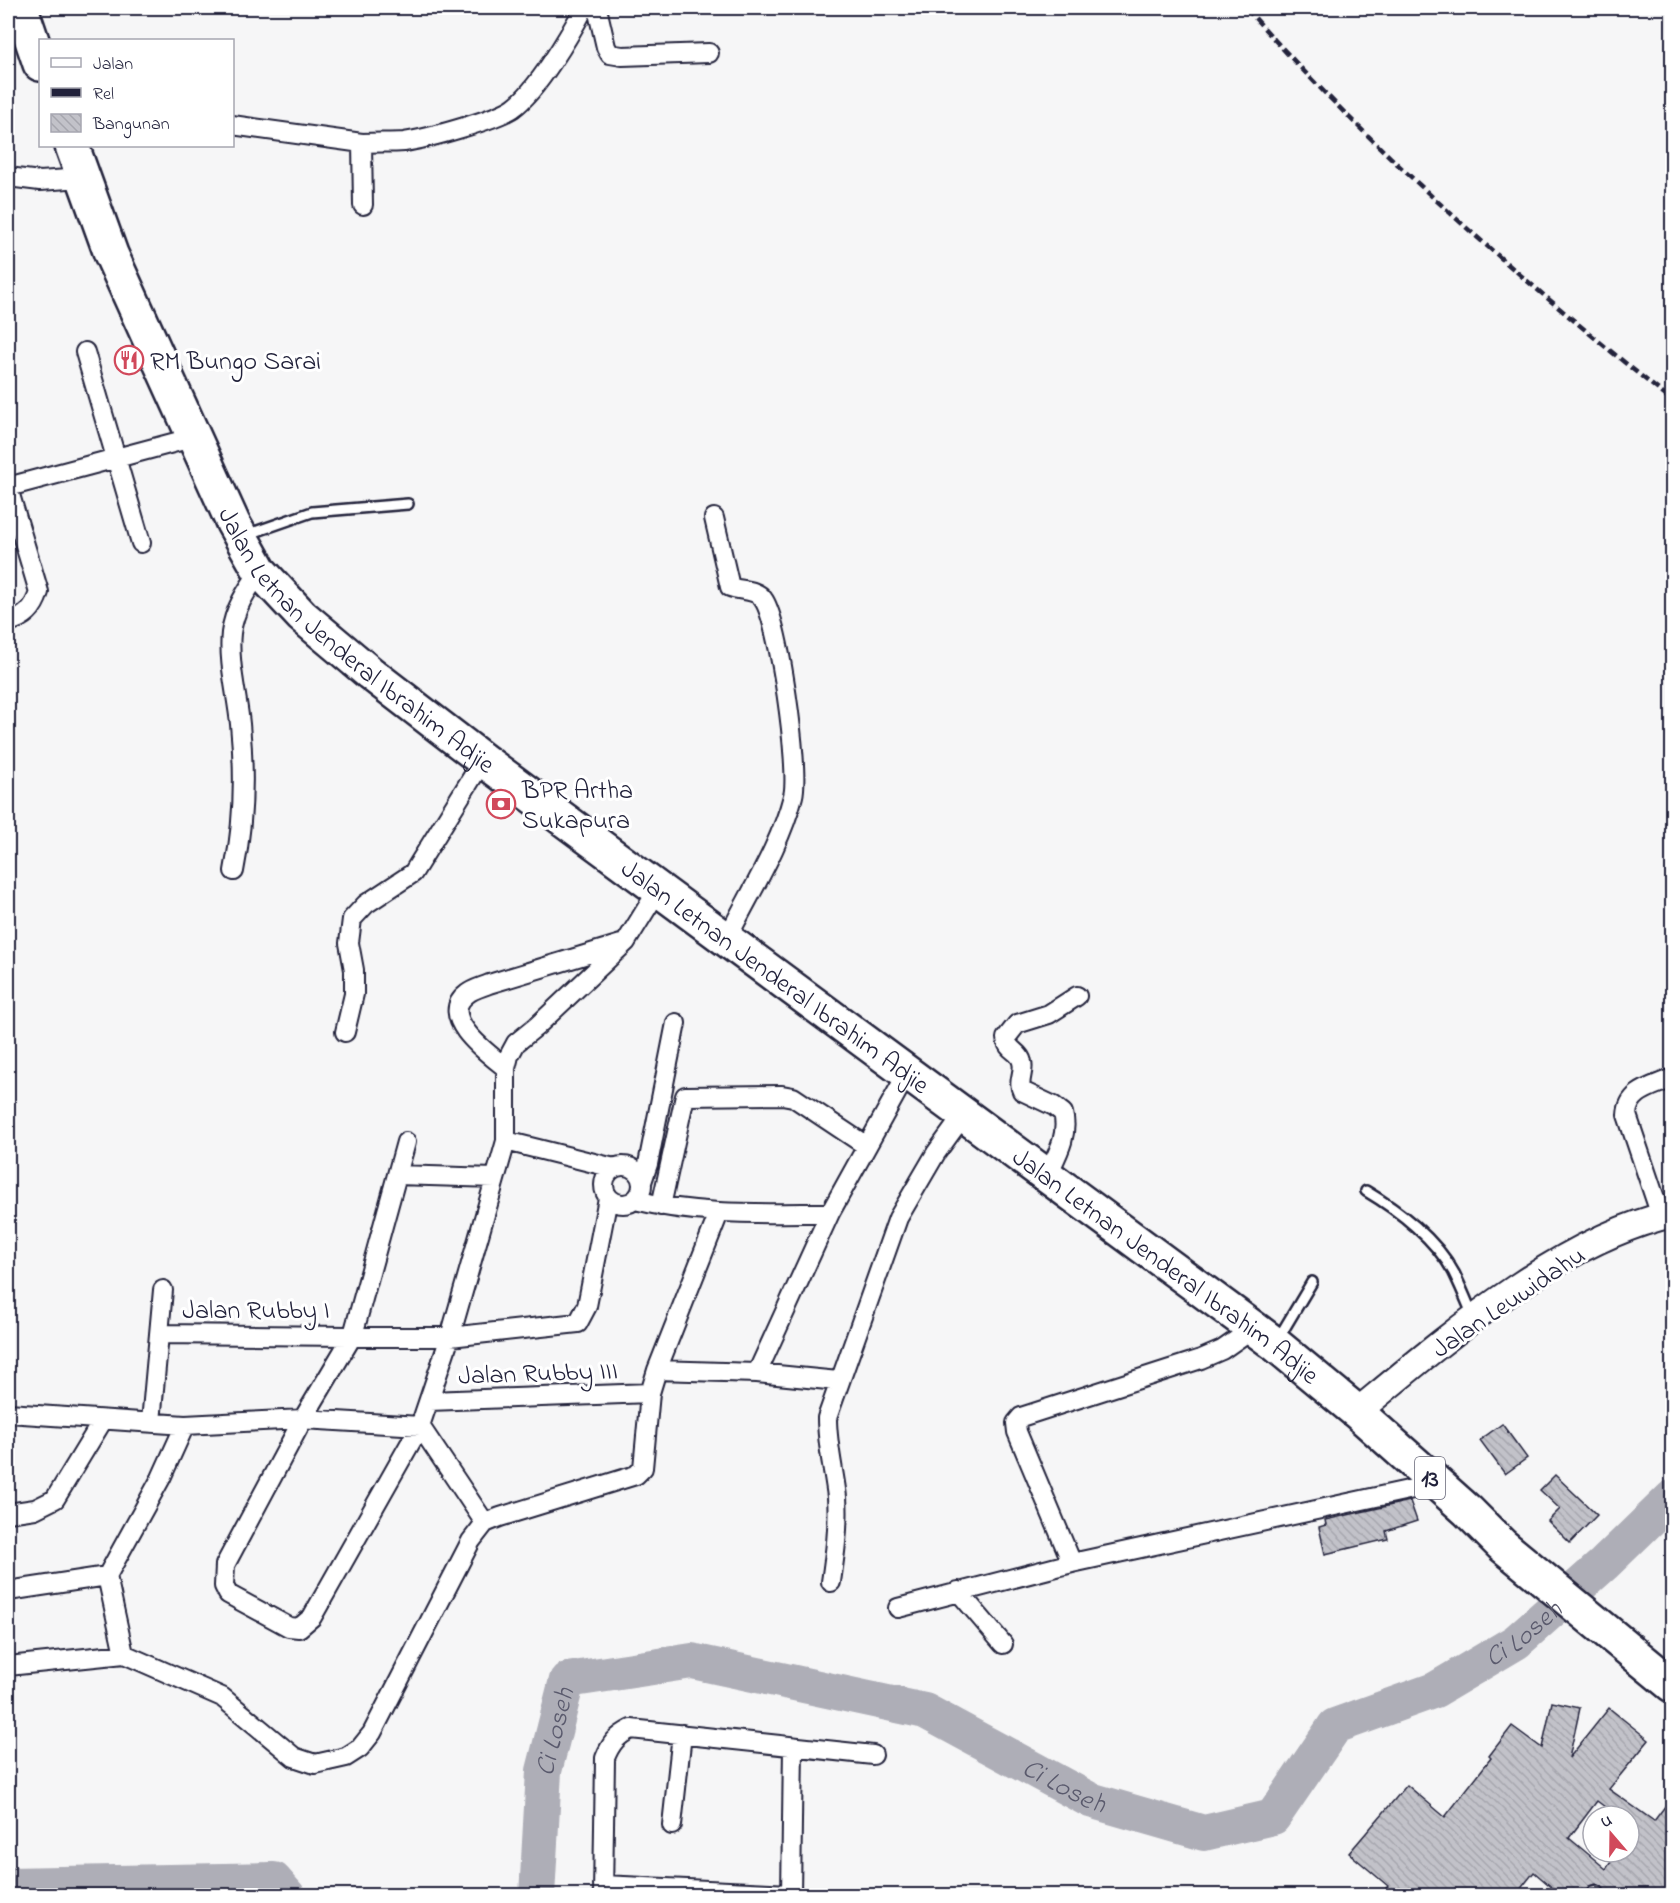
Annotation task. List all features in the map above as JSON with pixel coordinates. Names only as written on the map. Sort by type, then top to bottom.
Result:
[{"type":"highway","points":[[21,8],[39,61]]},
{"type":"highway","name":"Jalan Letnan Jenderal Ibrahim Adjie","points":[[72,147],[111,254],[241,536],[260,571],[303,616],[370,673],[483,759],[726,940],[1048,1174],[1263,1336],[1357,1412]]},
{"type":"highway","name":"13","points":[[1357,1412],[1502,1545],[1667,1681]]},
{"type":"street","points":[[234,125],[362,143],[404,142],[491,119],[512,108],[527,96],[574,27],[584,8]]},
{"type":"street","points":[[597,8],[606,47],[610,54],[622,56],[709,53]]},
{"type":"street","points":[[362,143],[363,205]]},
{"type":"street","points":[[8,177],[40,181],[82,178]]},
{"type":"street","points":[[85,352],[141,543]]},
{"type":"street","points":[[8,622],[27,614],[35,605],[39,592],[9,495],[114,457],[195,437]]},
{"type":"street","points":[[714,518],[730,587],[758,593],[766,603],[782,669],[796,777],[794,795],[778,837],[726,940]]},
{"type":"street","points":[[234,870],[243,811],[244,770],[232,662],[231,632],[235,614],[260,571]]},
{"type":"street","points":[[345,1032],[354,994],[354,970],[349,943],[352,919],[366,904],[413,873],[483,759]]},
{"type":"street","points":[[405,1142],[353,1335],[303,1419],[225,1564],[224,1576],[228,1594],[289,1627],[299,1628],[306,1624],[318,1609],[420,1426],[450,1337],[506,1141],[506,1068],[516,1042],[546,1018],[626,942],[658,890]]},
{"type":"street","points":[[506,1068],[470,1037],[461,1024],[458,1011],[462,999],[468,993],[489,984],[626,942]]},
{"type":"street","points":[[1048,1174],[1058,1154],[1065,1131],[1063,1113],[1054,1106],[1022,1091],[1019,1082],[1023,1063],[1021,1058],[1008,1047],[1006,1038],[1017,1024],[1049,1014],[1077,996]]},
{"type":"street","points":[[636,1200],[648,1164],[676,1023]]},
{"type":"street","points":[[757,1373],[830,1213],[908,1072]]},
{"type":"street","points":[[1667,1215],[1627,1115],[1627,1107],[1637,1093],[1670,1079]]},
{"type":"street","points":[[661,1096],[782,1095],[793,1097],[866,1145]]},
{"type":"street","points":[[662,1206],[686,1096]]},
{"type":"street","points":[[831,1582],[838,1532],[837,1499],[827,1438],[827,1418],[838,1381],[897,1218],[936,1153],[965,1113]]},
{"type":"street","points":[[506,1141],[614,1168]]},
{"type":"street","points":[[642,1182],[631,1168],[622,1166],[608,1172],[603,1185],[608,1198],[622,1204],[636,1200],[662,1206],[719,1213],[830,1213]]},
{"type":"street","points":[[397,1175],[495,1178]]},
{"type":"street","name":"Jalan Rubby I","points":[[159,1334],[450,1337],[578,1323],[587,1306],[608,1198]]},
{"type":"street","points":[[8,1666],[124,1654],[222,1697],[294,1757],[315,1764],[346,1757],[360,1748],[372,1733],[471,1541],[485,1523],[514,1511],[636,1475],[643,1468],[646,1459],[650,1393],[719,1213]]},
{"type":"street","name":"Jalan Leuwidahu","points":[[1357,1412],[1474,1319],[1545,1271],[1604,1238],[1667,1215]]},
{"type":"street","points":[[151,1422],[164,1290]]},
{"type":"street","points":[[1072,1563],[1017,1432],[1016,1423],[1021,1417],[1201,1359],[1263,1336]]},
{"type":"street","points":[[657,1370],[757,1373],[838,1381]]},
{"type":"street","name":"Jalan Rubby III","points":[[429,1401],[650,1393]]},
{"type":"street","points":[[8,1413],[185,1425],[303,1419],[420,1426]]},
{"type":"street","points":[[8,1513],[35,1509],[55,1499],[103,1420]]},
{"type":"street","points":[[124,1654],[107,1576],[160,1478],[185,1425]]},
{"type":"street","points":[[420,1426],[485,1523]]},
{"type":"street","points":[[898,1608],[1072,1563],[1436,1484]]},
{"type":"street","points":[[8,1591],[107,1576]]},
{"type":"street","points":[[958,1591],[1003,1644]]},
{"type":"street","points":[[793,1747],[791,1895],[603,1890],[605,1758],[618,1735],[632,1729],[873,1755]]},
{"type":"street","points":[[672,1825],[682,1734]]},
{"type":"lane","points":[[241,536],[312,512],[408,504]]},
{"type":"lane","points":[[1366,1191],[1386,1203],[1423,1235],[1453,1271],[1474,1319]]},
{"type":"lane","points":[[1263,1336],[1312,1282]]},
{"type":"building","points":[[1502,1424],[1527,1458],[1505,1474],[1480,1440]]},
{"type":"building","points":[[1555,1475],[1597,1515],[1570,1543],[1548,1521],[1560,1509],[1540,1490]]},
{"type":"building","points":[[1410,1501],[1417,1521],[1386,1531],[1388,1539],[1325,1554],[1319,1527],[1326,1525],[1325,1520]]},
{"type":"building","points":[[1552,1702],[1580,1708],[1569,1758],[1609,1708],[1649,1740],[1609,1789],[1630,1804],[1601,1804],[1597,1801],[1595,1804],[1581,1804],[1581,1822],[1569,1838],[1581,1848],[1581,1864],[1600,1864],[1606,1869],[1610,1864],[1641,1864],[1641,1812],[1654,1821],[1672,1797],[1672,1896],[1606,1896],[1604,1889],[1596,1884],[1589,1886],[1584,1896],[1562,1896],[1534,1872],[1515,1896],[1379,1896],[1388,1886],[1349,1853],[1407,1785],[1445,1817],[1491,1758],[1489,1756],[1512,1726],[1542,1748]]},
{"type":"waterway","name":"Ci Loseh","points":[[537,1896],[544,1771],[567,1680],[692,1661],[925,1711],[1090,1800],[1204,1833],[1273,1817],[1335,1726],[1435,1690],[1516,1642],[1604,1564],[1672,1498]]},
{"type":"waterway","name":"Ci Loseh","points":[[8,1885],[274,1880],[288,1896]]},
{"type":"railway","points":[[1246,8],[1345,114],[1397,164],[1505,262],[1672,401]]},
{"type":"place","name":"RM Bungo Sarai","points":[[129,360]]},
{"type":"place","name":"BPR Artha Sukapura","points":[[501,804]]}]
